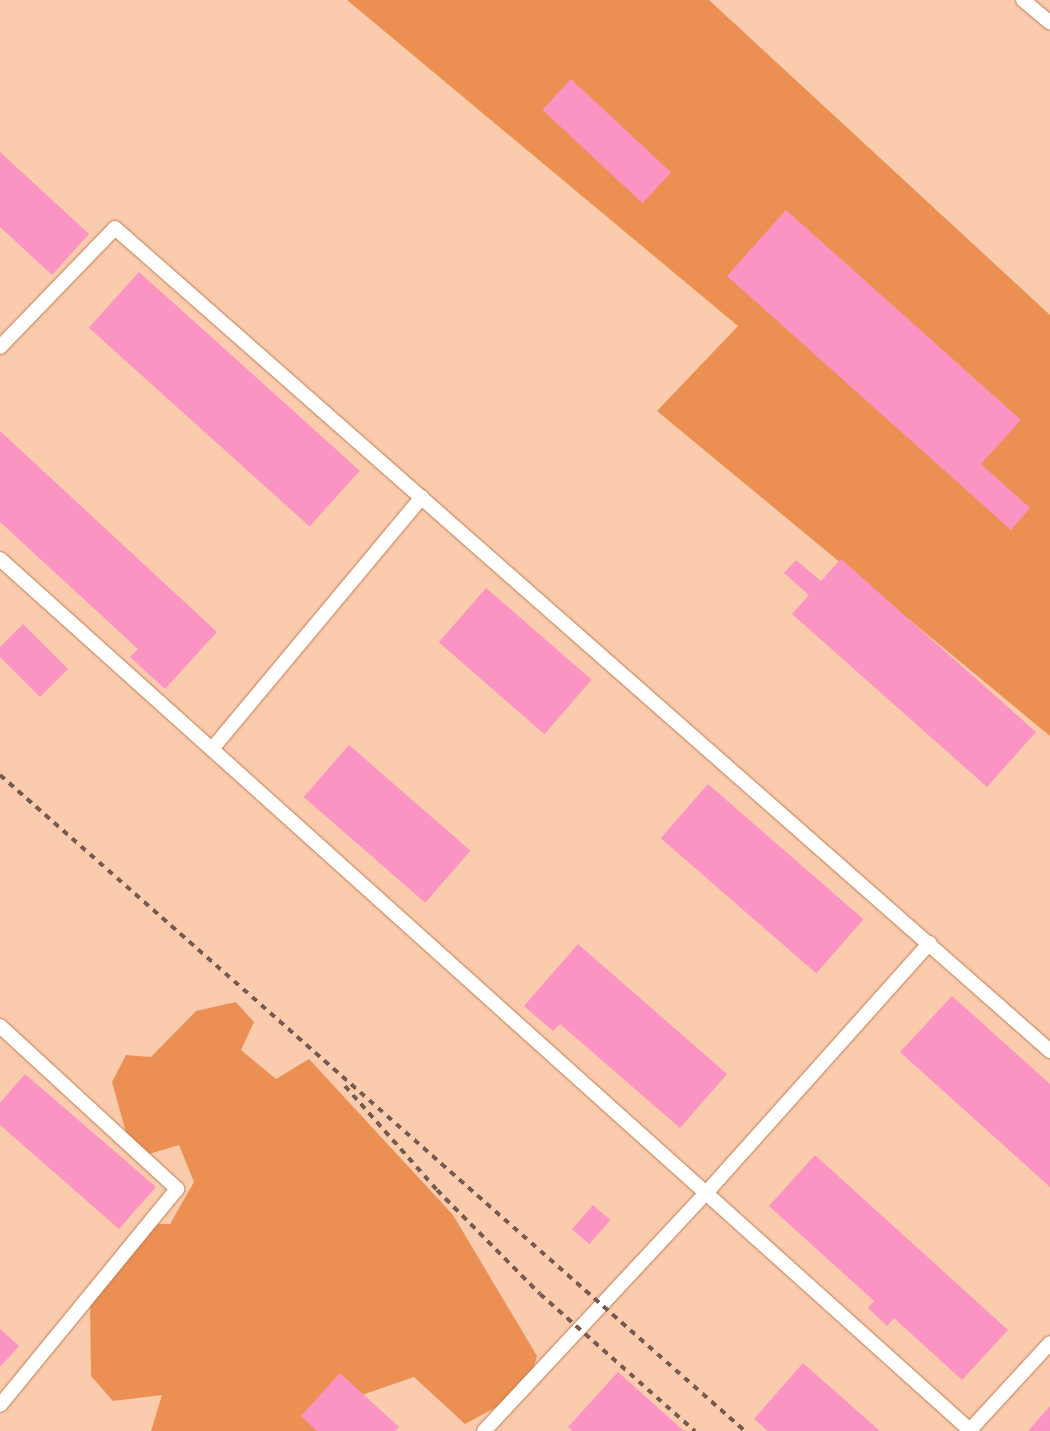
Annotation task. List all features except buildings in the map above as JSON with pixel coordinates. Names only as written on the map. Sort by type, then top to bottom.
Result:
[{"type":"lane","points":[[1023,0],[1050,23]]},
{"type":"lane","points":[[0,347],[115,228],[930,943],[1050,1051]]},
{"type":"lane","points":[[212,749],[422,497]]},
{"type":"lane","points":[[0,559],[707,1192],[970,1431],[1050,1343]]},
{"type":"lane","points":[[484,1431],[707,1192],[930,943]]},
{"type":"lane","points":[[0,1026],[178,1189],[0,1405]]},
{"type":"shaded area","points":[[0,0],[1050,0],[1050,1431],[0,1431]]},
{"type":"shaded area","points":[[347,0],[709,0],[1050,315],[1050,736],[657,411],[738,326]]},
{"type":"shaded area","points":[[236,1002],[254,1022],[241,1050],[276,1079],[309,1059],[453,1215],[537,1356],[526,1391],[465,1424],[414,1377],[356,1397],[327,1431],[151,1431],[162,1395],[113,1401],[91,1376],[90,1298],[141,1224],[170,1224],[194,1182],[179,1145],[149,1154],[127,1136],[112,1082],[126,1055],[151,1057],[196,1011]]},
{"type":"railway","points":[[0,775],[745,1431]]},
{"type":"railway","points":[[345,1086],[437,1190],[540,1294],[695,1431]]}]
